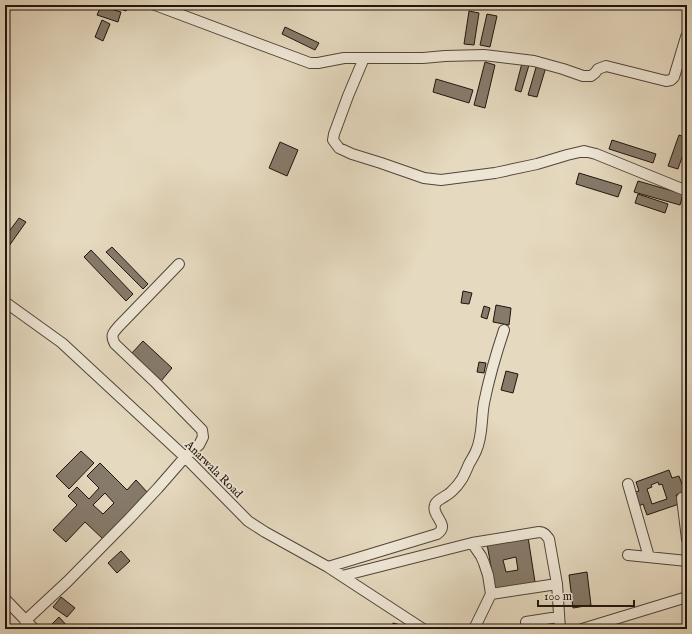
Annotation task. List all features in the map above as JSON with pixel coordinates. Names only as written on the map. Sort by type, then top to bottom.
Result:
[{"type":"street","points":[[155,5],[310,62],[318,63],[344,58],[423,58],[484,55],[534,61],[583,76],[590,76],[595,73],[598,68],[606,66],[666,81],[671,80],[674,77],[687,36]]},
{"type":"street","points":[[364,58],[348,96],[333,140],[339,148],[352,154],[424,178],[441,180],[495,173],[537,164],[584,151],[596,154],[687,191]]},
{"type":"street","points":[[25,621],[67,582],[130,518],[185,457],[198,445],[203,437],[202,430],[115,344],[112,339],[113,333],[119,326],[179,264]]},
{"type":"street","name":"Anarwala Road","points":[[5,302],[62,343],[185,457],[248,521],[264,532],[328,567],[423,629]]},
{"type":"street","points":[[328,567],[440,532],[442,525],[434,510],[435,505],[437,501],[452,491],[460,482],[480,441],[484,405],[490,377],[504,330]]},
{"type":"street","points":[[628,484],[649,558]]},
{"type":"street","points":[[682,498],[687,539]]},
{"type":"street","points":[[342,576],[472,543],[542,532],[549,539],[557,584],[560,629]]},
{"type":"street","points":[[472,543],[484,563],[488,575],[491,594],[474,629]]},
{"type":"street","points":[[628,555],[687,561]]},
{"type":"street","points":[[491,594],[557,584]]},
{"type":"street","points":[[582,629],[687,597]]},
{"type":"street","points":[[6,601],[34,629]]},
{"type":"street","points":[[526,622],[558,617]]},
{"type":"building","points":[[108,5],[129,5],[126,11]]},
{"type":"building","points":[[101,6],[121,12],[118,22],[97,15]]},
{"type":"building","points":[[469,11],[479,13],[474,45],[464,44]]},
{"type":"building","points":[[487,14],[497,16],[490,47],[480,45]]},
{"type":"building","points":[[102,20],[110,24],[103,41],[95,37]]},
{"type":"building","points":[[285,27],[319,43],[315,50],[282,34]]},
{"type":"building","points":[[485,62],[495,65],[485,108],[474,105]]},
{"type":"building","points":[[522,63],[529,65],[521,92],[515,90]]},
{"type":"building","points":[[537,64],[546,67],[537,97],[528,95]]},
{"type":"building","points":[[436,79],[473,90],[469,103],[433,92]]},
{"type":"building","points":[[679,135],[687,138],[687,143],[678,169],[668,166]]},
{"type":"building","points":[[612,140],[656,154],[653,163],[609,149]]},
{"type":"building","points":[[280,142],[298,150],[287,176],[269,168]]},
{"type":"building","points":[[579,173],[622,186],[618,197],[576,184]]},
{"type":"building","points":[[638,181],[683,194],[680,205],[634,192]]},
{"type":"building","points":[[638,194],[668,204],[665,213],[635,203]]},
{"type":"building","points":[[19,218],[26,222],[9,246],[5,243],[5,237]]},
{"type":"building","points":[[112,247],[148,284],[143,289],[106,252]]},
{"type":"building","points":[[91,250],[133,294],[126,301],[84,257]]},
{"type":"building","points":[[463,291],[472,293],[469,304],[461,303]]},
{"type":"building","points":[[496,305],[511,308],[509,325],[493,322]]},
{"type":"building","points":[[484,306],[490,308],[487,319],[481,317]]},
{"type":"building","points":[[143,341],[172,368],[161,381],[132,353]]},
{"type":"building","points":[[479,362],[486,363],[484,373],[477,372]]},
{"type":"building","points":[[506,371],[518,374],[513,393],[501,390]]},
{"type":"building","points":[[81,451],[94,463],[69,489],[56,476]]},
{"type":"building","points":[[100,463],[127,490],[136,480],[148,493],[103,539],[85,522],[66,542],[53,530],[77,505],[68,496],[77,487],[89,499],[99,488],[87,476]],"holes":[[[105,493],[114,503],[103,514],[93,505]]]},
{"type":"building","points":[[669,470],[672,478],[679,476],[685,492],[676,495],[679,504],[647,515],[643,504],[639,506],[634,492],[639,491],[636,482]],"holes":[[[658,482],[659,485],[662,484],[667,499],[652,504],[647,489],[652,487],[651,485]]]},
{"type":"building","points":[[528,537],[535,582],[495,589],[487,544]],"holes":[[[516,557],[518,570],[506,572],[503,560]]]},
{"type":"building","points":[[121,551],[130,561],[117,573],[108,563]]},
{"type":"building","points":[[587,572],[591,605],[573,608],[569,575]]},
{"type":"building","points":[[61,597],[75,608],[67,617],[53,607]]},
{"type":"building","points":[[59,617],[69,628],[68,629],[53,629],[50,626]]},
{"type":"building","points":[[393,623],[408,627],[408,629],[392,629]]}]
